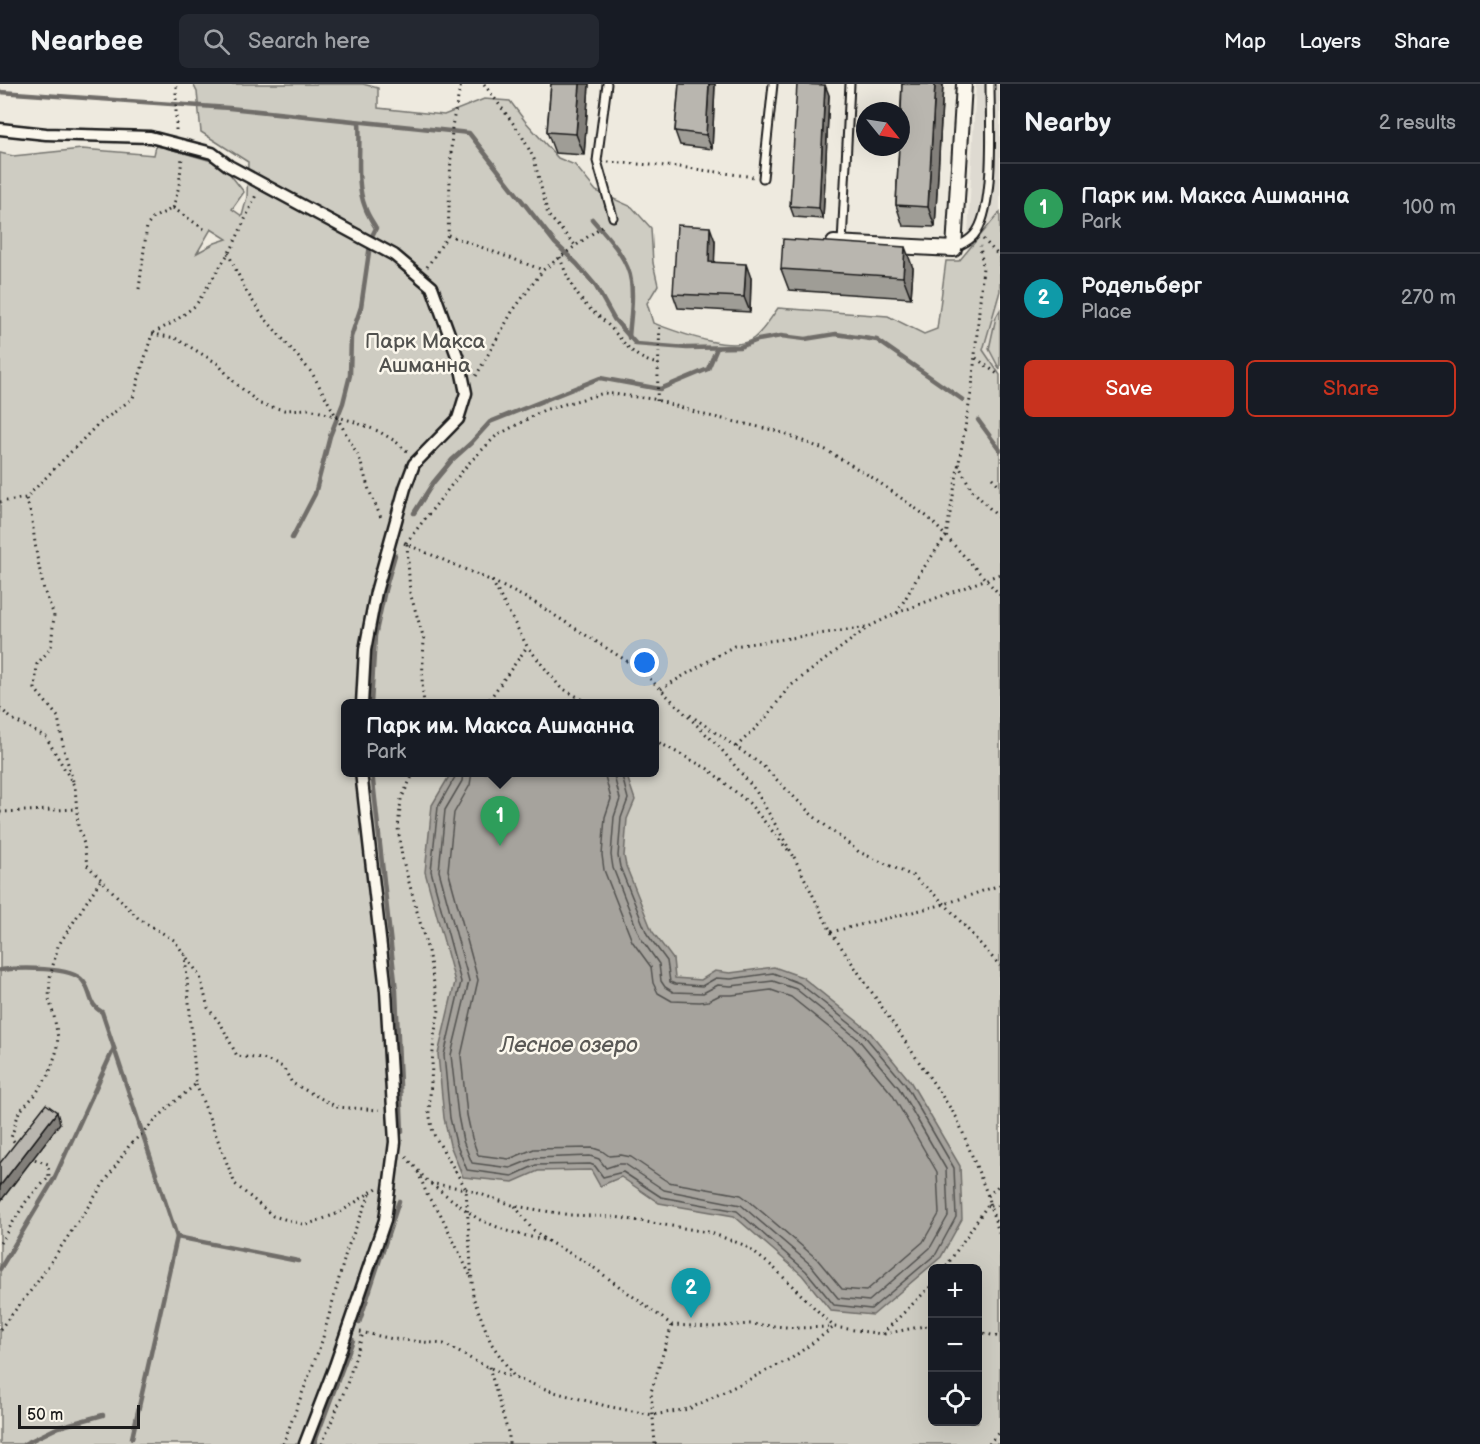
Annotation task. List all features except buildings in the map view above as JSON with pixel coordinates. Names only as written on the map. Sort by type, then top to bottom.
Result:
[{"type":"street","points":[[819,242],[954,249],[964,84]]},
{"type":"street","points":[[0,129],[46,134],[150,137],[212,153],[230,166],[394,255],[432,287],[460,364],[466,393],[458,419],[414,464],[405,488],[376,592],[365,650],[362,699]]},
{"type":"street","points":[[305,1444],[335,1366],[385,1221],[395,1142],[386,992],[362,777]]},
{"type":"lane","points":[[607,84],[597,161],[613,217]]},
{"type":"lane","points":[[763,178],[773,84]]},
{"type":"lane","points":[[842,243],[850,84]]},
{"type":"lane","points":[[954,249],[972,238],[985,215],[988,191],[990,84]]},
{"type":"path","points":[[175,113],[176,84]]},
{"type":"path","points":[[420,277],[448,235],[452,126],[460,84]]},
{"type":"path","points":[[484,84],[521,134],[534,159],[548,215],[574,246]]},
{"type":"path","points":[[139,289],[147,226],[153,218],[173,208],[179,186],[182,152]]},
{"type":"path","points":[[597,161],[680,167],[763,178]]},
{"type":"path","points":[[0,502],[26,498],[96,426],[133,398],[152,334],[174,322],[196,305],[228,253],[261,182]]},
{"type":"path","points":[[173,208],[207,231]]},
{"type":"path","points":[[466,393],[512,312],[543,270],[602,226]]},
{"type":"path","points":[[977,232],[1000,257]]},
{"type":"path","points":[[897,613],[920,573],[946,536],[976,358],[983,267],[977,232]]},
{"type":"path","points":[[448,235],[543,270]]},
{"type":"path","points":[[228,253],[246,291],[262,315],[312,373],[359,457],[369,490],[391,537],[492,581],[532,602],[641,670],[721,748],[756,791],[794,857],[831,932],[957,1118],[988,1196],[1000,1235]]},
{"type":"path","points":[[560,257],[565,272],[584,303],[606,323],[628,349],[646,362],[659,364]]},
{"type":"path","points":[[657,400],[660,323]]},
{"type":"path","points":[[152,334],[175,339],[217,363],[234,382],[260,404],[284,410],[310,409],[378,431],[407,450],[414,464]]},
{"type":"path","points":[[976,358],[1000,376]]},
{"type":"path","points":[[424,699],[424,639],[410,593],[406,544],[468,464],[496,436],[544,410],[604,393],[657,400],[705,415],[777,431],[826,450],[873,478],[928,518],[1000,594]]},
{"type":"path","points":[[958,464],[972,490],[1000,519]]},
{"type":"path","points":[[992,478],[1000,486]]},
{"type":"path","points":[[26,498],[33,524],[36,558],[44,590],[54,615],[51,648],[37,664],[35,689],[58,717],[63,750],[75,786],[78,825],[87,866],[139,918],[174,940],[200,976],[208,1008],[222,1026],[237,1056],[263,1059],[283,1067],[292,1083],[337,1107],[380,1110]]},
{"type":"path","points":[[736,747],[764,720],[789,687],[868,627],[897,613],[976,581],[987,580],[1000,573]]},
{"type":"path","points":[[492,581],[528,646],[560,687],[581,699]]},
{"type":"path","points":[[661,689],[734,646],[868,627]]},
{"type":"path","points":[[490,699],[528,646]]},
{"type":"path","points":[[0,708],[12,719],[46,737],[75,786]]},
{"type":"path","points":[[681,709],[762,765],[812,815],[859,852],[913,876],[945,904],[1000,966]]},
{"type":"path","points":[[659,743],[708,770],[748,803],[794,857]]},
{"type":"path","points":[[412,777],[401,799],[398,828],[402,857],[428,951],[439,1010],[433,1047],[429,1112],[433,1133],[466,1189],[473,1297],[491,1343],[514,1378]]},
{"type":"path","points":[[0,812],[78,809]]},
{"type":"path","points":[[18,1146],[11,1138],[19,1112],[35,1095],[49,1074],[56,1053],[58,1038],[49,999],[50,977],[58,946],[100,881]]},
{"type":"path","points":[[831,932],[945,904],[1000,885]]},
{"type":"path","points":[[184,954],[196,1084],[235,1184],[273,1216],[306,1225],[339,1213],[390,1180]]},
{"type":"path","points":[[0,1329],[36,1284],[129,1146],[196,1084]]},
{"type":"path","points":[[395,1142],[429,1183],[478,1219],[507,1231],[549,1242]]},
{"type":"path","points":[[0,1243],[27,1200],[49,1177],[48,1164],[26,1155]]},
{"type":"path","points":[[417,1170],[428,1197],[439,1211],[472,1278]]},
{"type":"path","points":[[429,1183],[466,1189],[514,1206],[570,1215],[615,1217],[708,1232],[744,1245],[773,1267],[834,1327]]},
{"type":"path","points":[[988,1196],[1000,1184]]},
{"type":"path","points":[[283,1444],[322,1341],[347,1249],[371,1192]]},
{"type":"path","points":[[989,1205],[1000,1205]]},
{"type":"path","points":[[948,1264],[989,1205]]},
{"type":"path","points":[[514,1206],[532,1229],[549,1242],[586,1262],[672,1325],[712,1327],[750,1324],[797,1328],[834,1327],[883,1334],[928,1326]]},
{"type":"path","points":[[883,1334],[928,1290]]},
{"type":"path","points":[[655,1444],[651,1392],[672,1325]]},
{"type":"path","points":[[347,1329],[393,1339],[444,1344],[514,1378],[554,1392],[606,1406],[653,1415],[689,1409],[792,1358],[834,1327]]},
{"type":"path","points":[[322,1444],[346,1387],[363,1333]]},
{"type":"path","points":[[982,1333],[1000,1337]]},
{"type":"path","points":[[489,1367],[509,1436],[509,1444]]},
{"type":"path","points":[[989,1444],[1000,1431]]},
{"type":"shaded area","points":[[976,84],[1000,84],[1000,392],[962,347]]},
{"type":"green space","name":"Парк Макса Ашманна","points":[[193,84],[363,84],[378,88],[378,108],[444,115],[484,99],[510,101],[558,158],[575,165],[596,191],[632,207],[651,228],[653,263],[658,285],[647,303],[653,323],[704,340],[733,344],[745,343],[754,338],[778,308],[888,316],[924,334],[937,329],[946,261],[959,261],[1000,212],[1000,291],[983,350],[1000,375],[1000,1444],[0,1444],[0,153],[13,156],[82,149],[154,155],[156,146],[167,148],[222,164],[244,192],[232,209],[242,216],[247,197],[248,162],[201,132],[197,92]],"holes":[[[211,229],[227,239],[197,253]]]},
{"type":"green space","points":[[1000,310],[1000,370],[989,349],[996,317]]},
{"type":"water","name":"Лесное озеро","points":[[449,777],[627,777],[635,800],[627,819],[624,856],[626,866],[652,931],[673,959],[675,978],[701,980],[715,971],[730,973],[774,967],[802,977],[868,1030],[910,1081],[960,1166],[962,1219],[941,1257],[933,1264],[928,1264],[928,1268],[873,1315],[831,1311],[802,1275],[734,1216],[659,1203],[621,1177],[600,1186],[591,1170],[538,1171],[513,1182],[463,1177],[450,1145],[444,1118],[438,1054],[455,982],[425,872],[432,805]]},
{"type":"waterway","points":[[0,92],[229,108],[469,133],[555,243],[595,285],[614,319],[636,344],[687,348],[740,347],[758,340],[781,336],[805,339],[836,334],[877,340],[963,400]]},
{"type":"waterway","points":[[292,538],[315,494],[330,436],[343,403],[350,375],[351,337],[361,307],[371,238],[376,228],[366,210],[360,187],[359,122]]},
{"type":"waterway","points":[[592,219],[616,248],[629,272],[632,295],[629,338]]},
{"type":"waterway","points":[[414,513],[433,483],[452,460],[490,422],[600,378],[660,389],[708,369],[717,348]]},
{"type":"waterway","points":[[978,420],[1000,450]]},
{"type":"waterway","points":[[371,699],[375,636],[395,555]]},
{"type":"waterway","points":[[373,777],[396,991],[402,1132]]},
{"type":"waterway","points":[[0,970],[57,970],[77,976],[86,985],[94,1006],[102,1012],[177,1237],[132,1438]]},
{"type":"waterway","points":[[0,1269],[54,1179],[114,1048]]},
{"type":"waterway","points":[[359,1323],[399,1201]]},
{"type":"waterway","points":[[177,1237],[298,1261]]},
{"type":"waterway","points":[[314,1444],[353,1340]]},
{"type":"waterway","points":[[24,1444],[59,1427],[103,1415]]},
{"type":"place","name":"Парк им. Макса Ашманна","points":[[500,846]]},
{"type":"place","name":"Родельберг","points":[[691,1318]]}]
